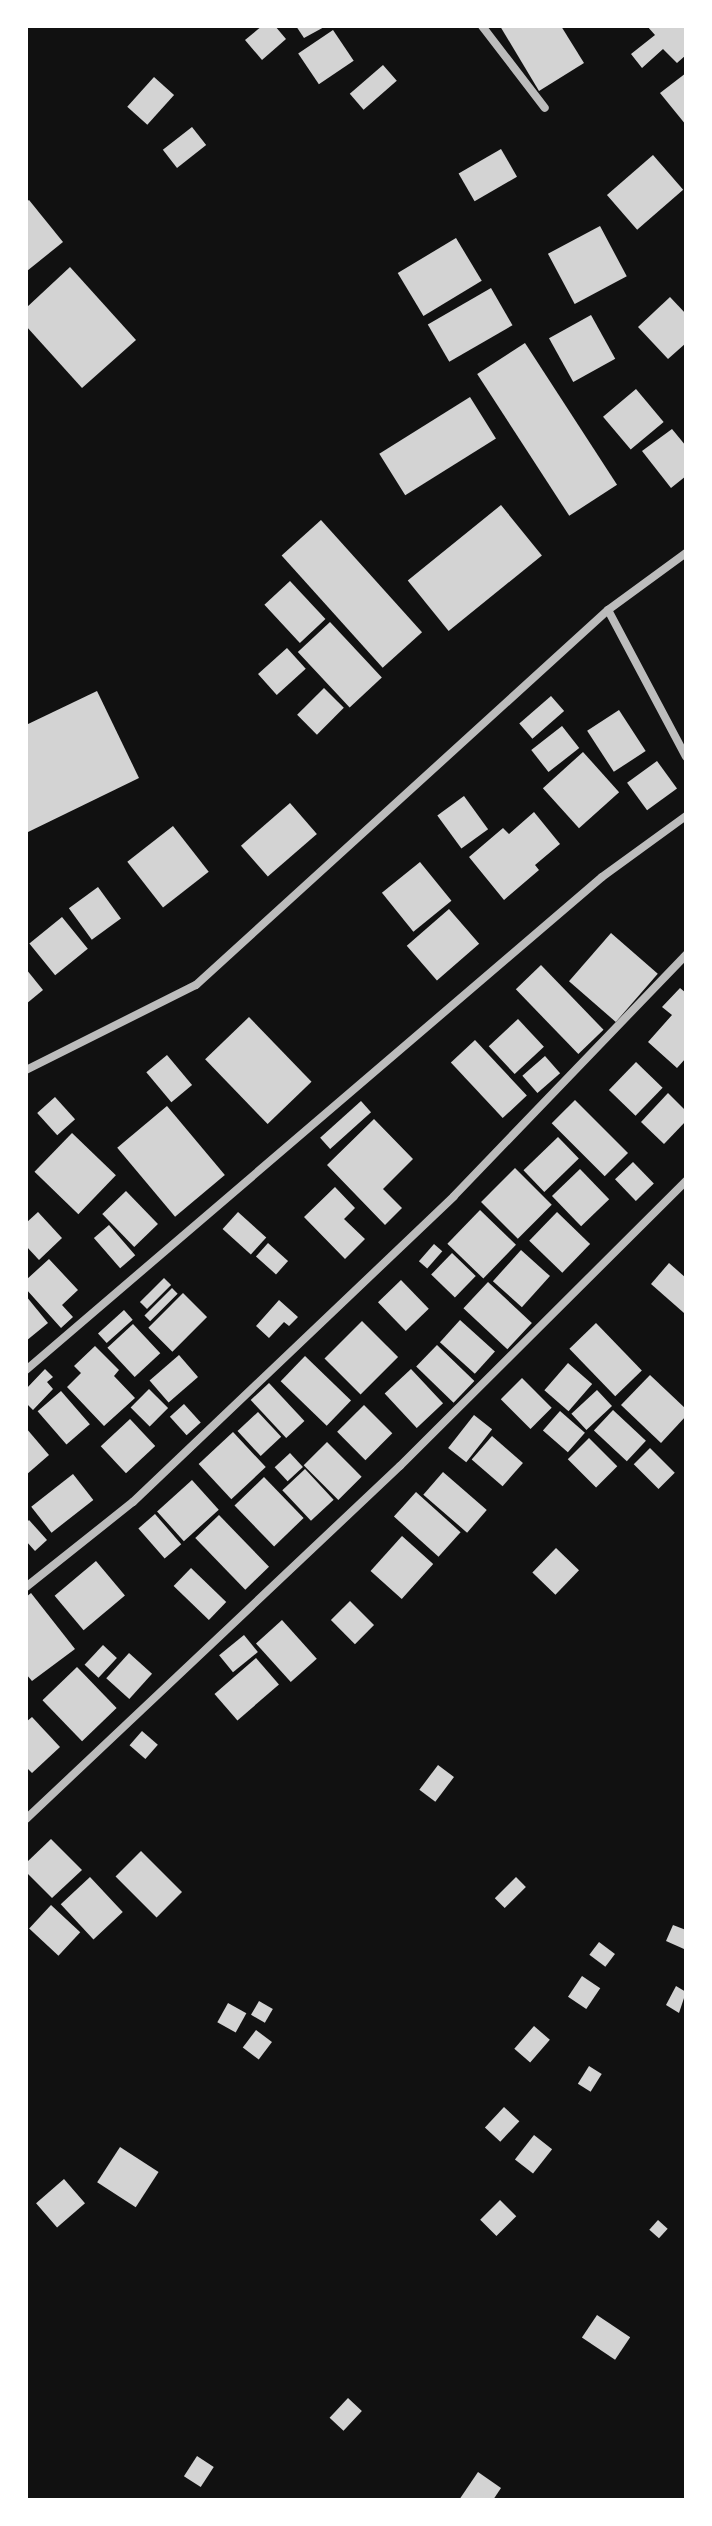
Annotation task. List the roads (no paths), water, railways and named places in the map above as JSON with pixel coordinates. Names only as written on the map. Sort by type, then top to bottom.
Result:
[{"type":"street","points":[[482,26],[545,108]]},
{"type":"street","points":[[26,1070],[196,985],[608,610],[686,553]]},
{"type":"street","points":[[608,610],[686,757]]},
{"type":"street","points":[[26,1370],[602,877],[686,816]]},
{"type":"street","points":[[26,1587],[133,1502],[454,1196],[686,955]]},
{"type":"street","points":[[26,1819],[400,1466],[686,1181]]}]
